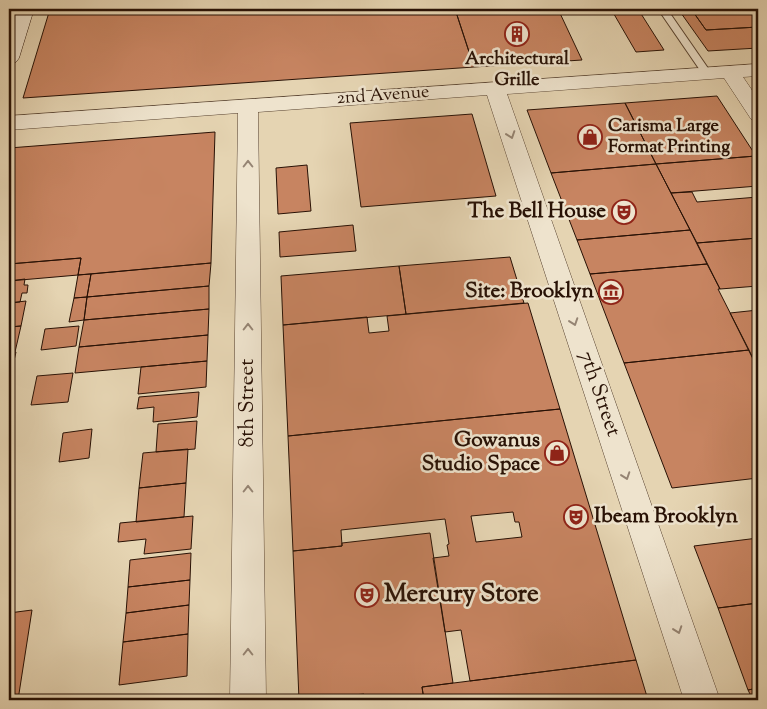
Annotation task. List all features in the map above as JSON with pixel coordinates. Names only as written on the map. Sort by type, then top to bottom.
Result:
[{"type":"street","points":[[9,58],[25,9]]},
{"type":"street","name":"2nd Avenue","points":[[9,123],[758,70]]},
{"type":"street","points":[[730,72],[758,114]]},
{"type":"street","name":"7th Street","points":[[495,88],[702,700]]},
{"type":"street","name":"8th Street","points":[[248,105],[248,700]]},
{"type":"lane","points":[[663,9],[707,74]]},
{"type":"building","points":[[50,9],[455,9],[474,67],[23,98]]},
{"type":"building","name":"Architectural Grille","points":[[455,9],[558,9],[582,60],[474,67]]},
{"type":"building","points":[[611,9],[638,9],[664,50],[636,52]]},
{"type":"building","points":[[691,9],[758,9],[758,27],[706,30]]},
{"type":"building","points":[[681,13],[694,13],[706,30],[758,27],[758,48],[708,51]]},
{"type":"building","points":[[717,96],[756,156],[656,164],[625,103]]},
{"type":"building","name":"Carisma Large Format Printing","points":[[625,103],[656,164],[551,173],[527,110]]},
{"type":"building","points":[[472,114],[496,196],[361,207],[350,123]]},
{"type":"building","points":[[215,132],[211,263],[78,275],[81,258],[9,264],[9,148]]},
{"type":"building","points":[[756,156],[758,160],[758,186],[671,193],[656,164]]},
{"type":"building","name":"The Bell House","points":[[656,164],[690,230],[577,240],[551,173]]},
{"type":"building","points":[[307,165],[311,211],[278,214],[276,168]]},
{"type":"building","points":[[692,192],[697,202],[758,197],[758,238],[697,243],[671,193]]},
{"type":"building","points":[[353,225],[356,251],[280,257],[279,232]]},
{"type":"building","points":[[690,230],[707,264],[590,274],[577,240]]},
{"type":"building","points":[[758,238],[758,286],[720,289],[697,243]]},
{"type":"building","points":[[510,257],[524,303],[406,314],[399,266]]},
{"type":"building","points":[[81,258],[78,275],[9,281],[9,264]]},
{"type":"building","points":[[211,263],[209,286],[87,297],[91,274]]},
{"type":"building","points":[[707,264],[749,350],[624,363],[590,274]]},
{"type":"building","points":[[399,266],[406,314],[283,325],[281,276]]},
{"type":"building","points":[[91,274],[87,297],[74,298],[78,275]]},
{"type":"building","points":[[25,279],[24,285],[28,285],[27,293],[22,293],[20,302],[9,303],[9,281]]},
{"type":"building","points":[[209,286],[209,309],[84,320],[87,297]]},
{"type":"building","points":[[87,297],[84,320],[69,322],[74,298]]},
{"type":"building","points":[[26,301],[21,326],[9,327],[9,303]]},
{"type":"building","points":[[528,303],[560,409],[288,436],[283,325],[367,317],[369,333],[389,331],[387,316]]},
{"type":"building","points":[[209,309],[208,335],[79,347],[84,320]]},
{"type":"building","points":[[758,310],[758,369],[730,313]]},
{"type":"building","points":[[21,326],[15,352],[9,353],[9,327]]},
{"type":"building","points":[[79,326],[76,346],[41,350],[45,329]]},
{"type":"building","points":[[208,335],[207,361],[75,373],[79,347]]},
{"type":"building","points":[[749,350],[758,369],[758,478],[672,488],[624,363]]},
{"type":"building","points":[[16,352],[10,378],[9,379],[9,353]]},
{"type":"building","points":[[207,361],[206,387],[138,394],[141,367]]},
{"type":"building","points":[[73,373],[68,402],[31,405],[37,376]]},
{"type":"building","points":[[199,392],[197,417],[153,422],[154,407],[137,409],[139,397]]},
{"type":"building","points":[[560,409],[636,660],[470,681],[461,630],[445,632],[433,558],[449,556],[445,519],[341,530],[342,546],[293,551],[288,436]],"holes":[[[513,512],[515,522],[519,522],[522,537],[476,542],[471,516]]]},
{"type":"building","points":[[197,421],[195,449],[156,452],[158,424]]},
{"type":"building","points":[[92,429],[89,458],[59,462],[63,433]]},
{"type":"building","points":[[188,449],[186,483],[139,488],[143,453]]},
{"type":"building","points":[[186,483],[184,517],[136,522],[139,488]]},
{"type":"building","points":[[193,516],[191,549],[144,554],[146,539],[118,542],[120,523]]},
{"type":"building","name":"Mercury Store","points":[[430,533],[453,683],[422,687],[424,700],[364,700],[364,694],[299,700],[293,551],[342,546],[342,543]]},
{"type":"building","points":[[758,538],[758,603],[718,608],[694,546]]},
{"type":"building","points":[[191,553],[190,580],[128,587],[130,560]]},
{"type":"building","points":[[190,580],[189,605],[126,613],[128,587]]},
{"type":"building","points":[[758,603],[758,688],[748,690],[718,608]]},
{"type":"building","points":[[189,605],[188,634],[123,642],[126,613]]},
{"type":"building","points":[[32,610],[18,700],[9,700],[9,613]]},
{"type":"building","points":[[188,634],[187,676],[119,685],[123,642]]},
{"type":"building","points":[[636,660],[648,700],[424,700],[422,687]]},
{"type":"building","points":[[758,688],[758,700],[753,700],[748,690]]},
{"type":"building","points":[[184,696],[184,700],[151,700]]},
{"type":"place","name":"Architectural Grille","points":[[517,34]]},
{"type":"place","name":"Carisma Large Format Printing","points":[[590,137]]},
{"type":"place","name":"The Bell House","points":[[624,212]]},
{"type":"place","name":"Site: Brooklyn","points":[[611,292]]},
{"type":"place","name":"Gowanus Studio Space","points":[[557,453]]},
{"type":"place","name":"Ibeam Brooklyn","points":[[576,517]]},
{"type":"place","name":"Mercury Store","points":[[367,595]]}]
